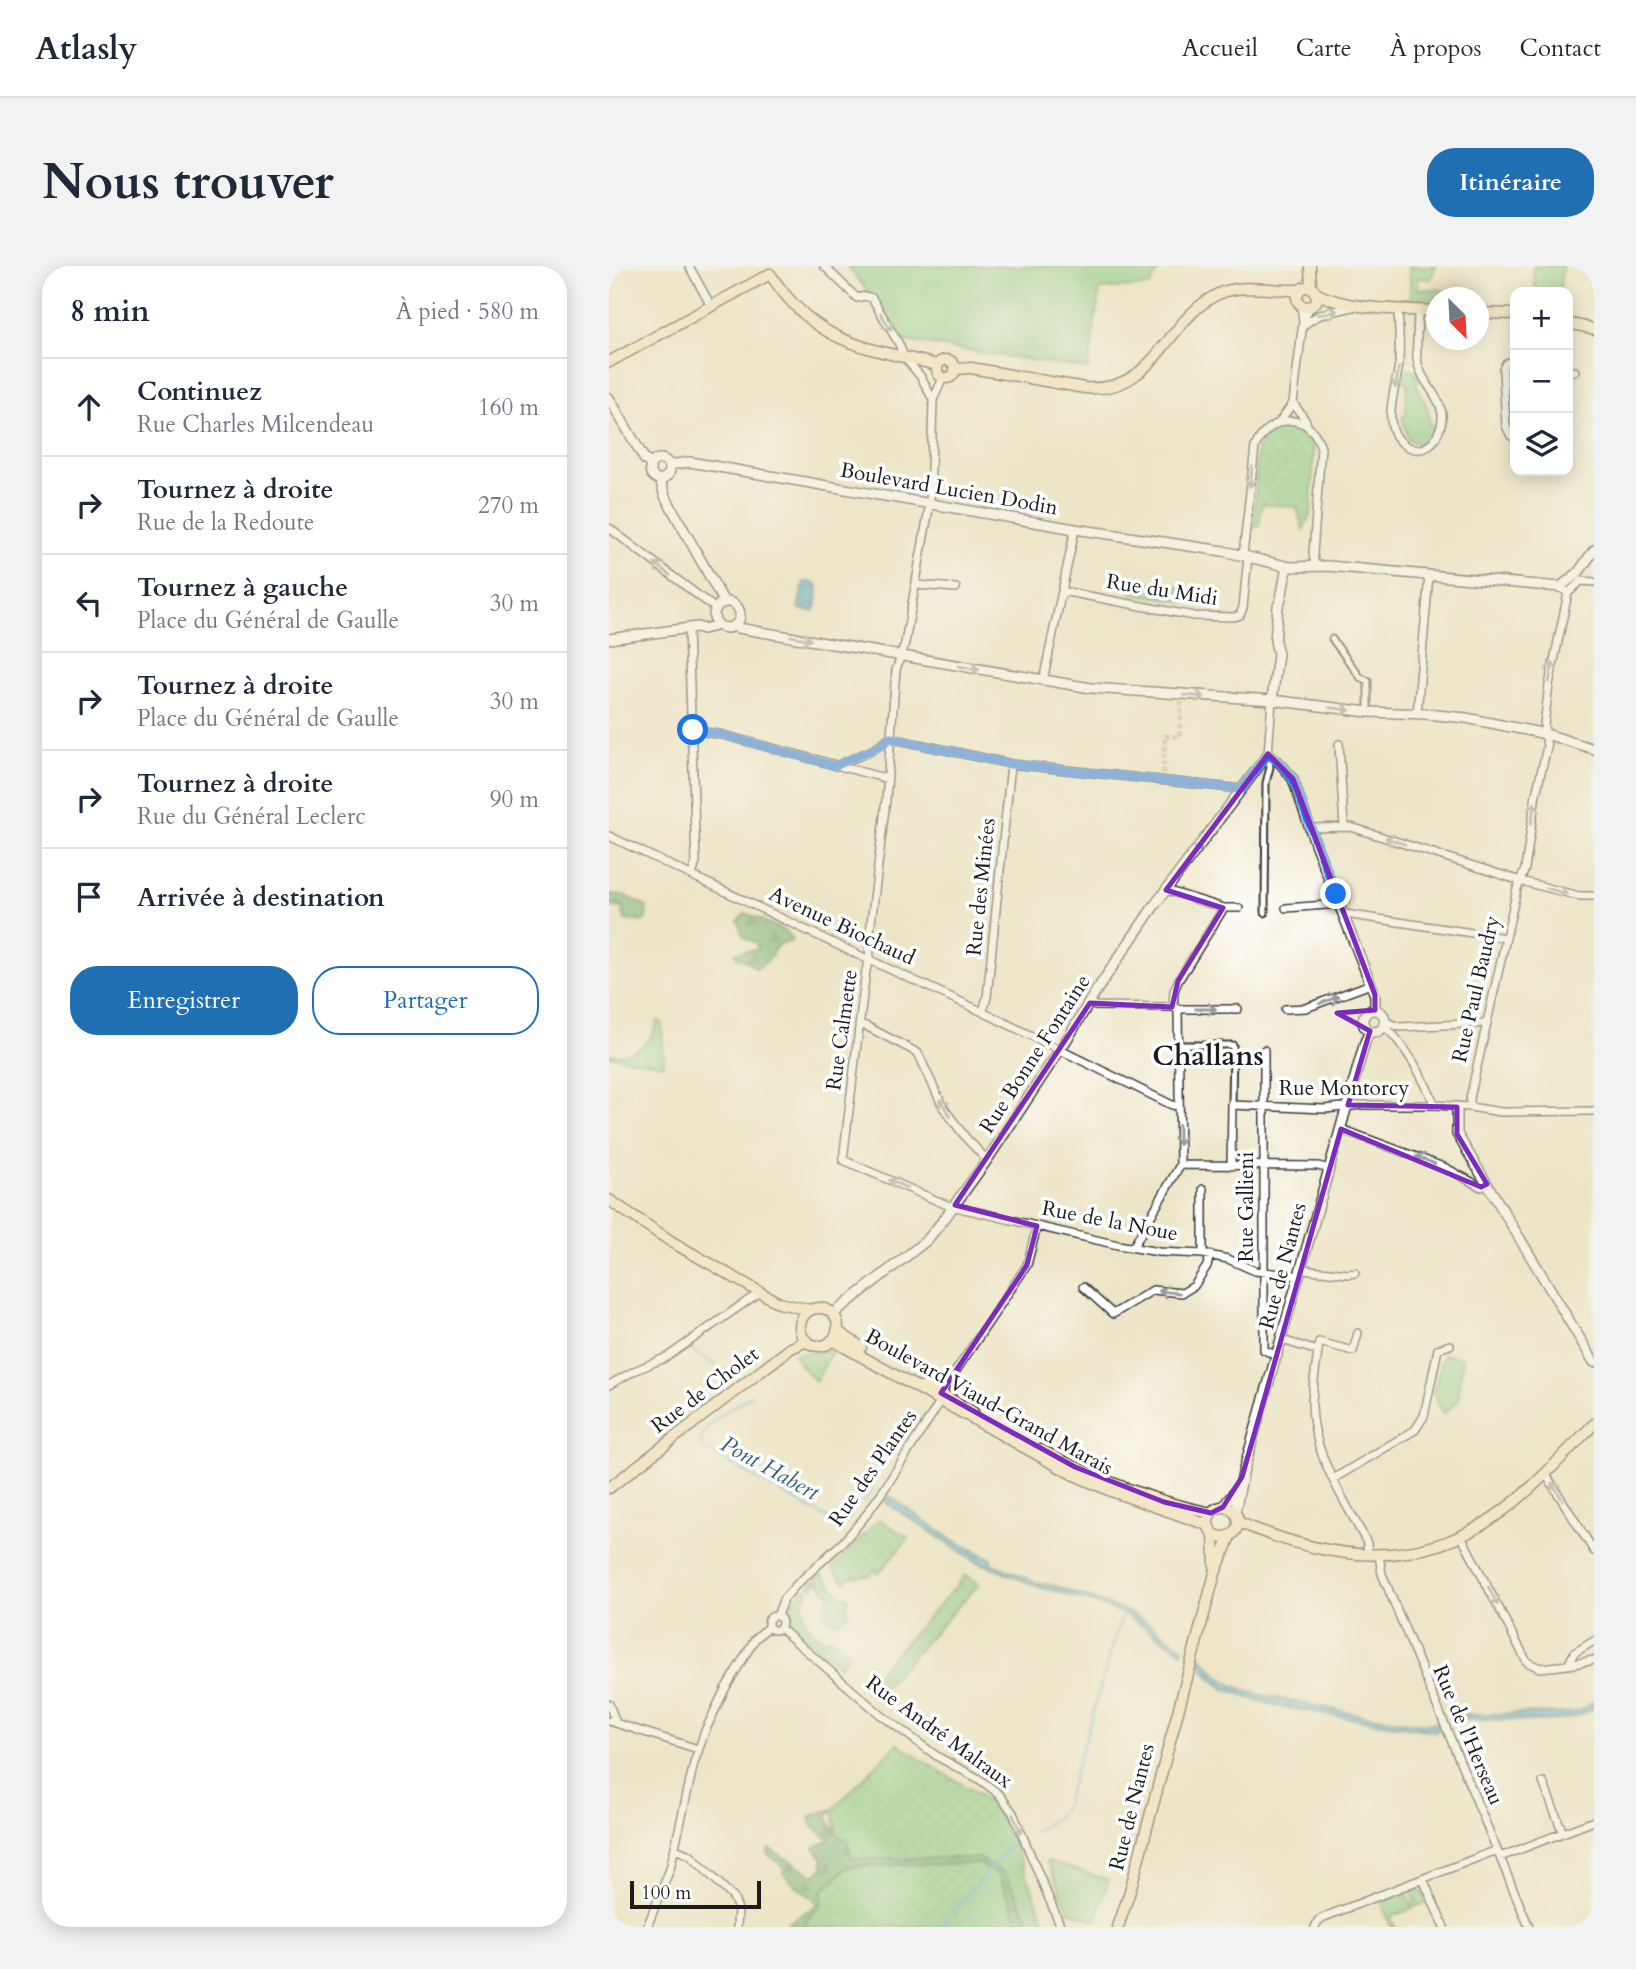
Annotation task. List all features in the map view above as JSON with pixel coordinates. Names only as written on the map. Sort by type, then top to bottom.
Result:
[{"type":"main road","points":[[609,362],[711,306],[768,270],[783,293],[816,326],[853,345],[937,365],[947,359],[955,369]]},
{"type":"main road","points":[[1307,296],[1309,270]]},
{"type":"main road","points":[[955,369],[971,369],[1086,388],[1112,387],[1138,374],[1196,310],[1207,301],[1230,290],[1279,291],[1357,306],[1426,310]]},
{"type":"main road","points":[[1489,313],[1510,314]]},
{"type":"main road","points":[[1573,324],[1594,328]]},
{"type":"main road","points":[[937,365],[937,372],[943,378],[951,377],[955,369]]},
{"type":"main road","points":[[609,1200],[672,1242],[779,1303],[810,1310],[825,1309],[833,1314],[835,1335],[817,1345],[803,1333],[779,1303]]},
{"type":"main road","points":[[803,1333],[810,1310]]},
{"type":"main road","name":"Rue de Cholet","points":[[609,1488],[791,1349],[803,1333]]},
{"type":"main road","name":"Boulevard Viaud-Grand Marais","points":[[835,1335],[1072,1474],[1111,1491],[1207,1525]]},
{"type":"main road","name":"Boulevard Viaud-Grand Marais","points":[[941,1397],[1075,1467],[1164,1502],[1211,1513]]},
{"type":"main road","points":[[1216,1573],[1214,1535],[1207,1525],[1211,1513],[1223,1507],[1235,1526],[1313,1548],[1373,1555],[1416,1550],[1461,1536],[1496,1516],[1545,1473],[1594,1424]]},
{"type":"main road","points":[[1214,1535],[1222,1538],[1235,1526]]},
{"type":"main road","name":"Rue de Nantes","points":[[1118,1927],[1133,1882],[1216,1573],[1235,1526]]},
{"type":"street","points":[[689,266],[711,306]]},
{"type":"street","points":[[824,266],[857,298],[872,298],[904,357],[921,377],[933,400]]},
{"type":"street","points":[[1246,556],[1255,447],[1264,431],[1280,421],[1293,403],[1307,296]]},
{"type":"street","points":[[1303,324],[1323,312],[1342,311],[1357,306]]},
{"type":"street","points":[[1398,310],[1399,364],[1391,410],[1392,427],[1398,439],[1407,447],[1421,449],[1433,443],[1441,429],[1443,414],[1437,396],[1423,377],[1417,360],[1418,310]]},
{"type":"street","points":[[1510,362],[1506,363],[1503,369],[1506,426],[1510,434]]},
{"type":"street","points":[[933,400],[943,378]]},
{"type":"street","points":[[609,398],[645,460],[651,464]]},
{"type":"street","name":"Rue Calmette","points":[[843,1160],[866,970],[870,959],[869,940],[888,779],[897,664],[902,656],[930,503],[933,400]]},
{"type":"street","points":[[1293,403],[1318,439],[1321,448],[1313,553],[1315,567]]},
{"type":"street","points":[[1280,421],[1307,425]]},
{"type":"street","points":[[659,459],[665,460],[669,465],[668,474],[660,479],[652,475],[650,470],[651,464],[659,459]]},
{"type":"street","name":"Boulevard Lucien Dodin","points":[[669,465],[688,462],[1075,529],[1223,551],[1287,566],[1429,575],[1564,590]]},
{"type":"street","points":[[660,479],[664,496],[725,602]]},
{"type":"street","points":[[609,528],[715,611],[719,625]]},
{"type":"street","points":[[1042,681],[1075,529]]},
{"type":"street","points":[[1564,590],[1579,577],[1594,550]]},
{"type":"street","name":"Rue du Midi","points":[[1062,591],[1195,616],[1234,617],[1240,615],[1243,608],[1246,556]]},
{"type":"street","points":[[1265,913],[1266,783],[1270,767],[1268,754],[1278,654],[1275,641],[1278,606],[1287,566]]},
{"type":"street","points":[[1417,714],[1429,575]]},
{"type":"street","points":[[1579,577],[1594,582]]},
{"type":"street","points":[[916,585],[956,587]]},
{"type":"street","name":"Rue Paul Baudry","points":[[1470,1107],[1486,1023],[1521,881],[1547,747],[1544,725],[1564,610],[1564,590]]},
{"type":"street","points":[[609,639],[719,625],[727,628],[735,625],[740,618],[739,610],[733,603],[725,602],[692,628]]},
{"type":"street","points":[[735,625],[738,628],[1042,681],[1136,692],[1272,700],[1368,712],[1476,720],[1546,734],[1594,749]]},
{"type":"street","points":[[692,628],[696,862],[692,875]]},
{"type":"street","points":[[1332,639],[1361,678],[1369,681],[1368,712]]},
{"type":"street","points":[[693,730],[723,735],[888,779]]},
{"type":"street","points":[[835,766],[880,746],[890,738],[1011,764],[1241,789]]},
{"type":"street","points":[[1339,744],[1344,827]]},
{"type":"street","points":[[1268,754],[1281,764],[1293,779],[1316,846],[1375,995],[1375,1010]]},
{"type":"street","name":"Rue Bonne Fontaine","points":[[833,1314],[927,1240],[955,1205],[1166,890],[1268,754]]},
{"type":"street","name":"Rue des Minées","points":[[983,1012],[987,997],[1011,764]]},
{"type":"street","points":[[1312,828],[1351,827],[1521,881],[1579,896],[1594,896]]},
{"type":"street","name":"Avenue Biochaud","points":[[609,836],[1179,1106]]},
{"type":"street","points":[[1166,890],[1224,908],[1239,908]]},
{"type":"street","points":[[1286,908],[1340,904]]},
{"type":"street","points":[[1131,1247],[1180,1165],[1179,1045],[1174,991],[1224,908]]},
{"type":"street","points":[[1345,914],[1506,938]]},
{"type":"street","points":[[1285,1009],[1306,1008],[1371,984]]},
{"type":"street","points":[[1090,1003],[1095,1006],[1238,1009]]},
{"type":"street","points":[[1385,1024],[1380,1031],[1370,1031],[1364,1025],[1363,1018],[1375,1010],[1382,1013],[1385,1024],[1399,1042],[1435,1105]]},
{"type":"street","points":[[1385,1024],[1400,1027],[1486,1023]]},
{"type":"street","points":[[859,1025],[918,1053],[943,1107],[966,1138],[987,1160]]},
{"type":"street","name":"Rue de Nantes","points":[[1235,1526],[1242,1477],[1370,1031]]},
{"type":"street","points":[[1179,1045],[1233,1045],[1231,1166]]},
{"type":"street","name":"Rue Gallieni","points":[[1264,1050],[1264,1350],[1278,1356]]},
{"type":"street","name":"Rue Montorcy","points":[[1231,1105],[1325,1109],[1435,1105],[1501,1112],[1594,1111]]},
{"type":"street","points":[[1457,1107],[1457,1134],[1594,1362]]},
{"type":"street","points":[[1342,1129],[1446,1168],[1481,1187],[1487,1184]]},
{"type":"street","name":"Rue de la Noue","points":[[843,1160],[947,1205],[1131,1247],[1228,1259],[1255,1271],[1355,1273]]},
{"type":"street","points":[[1180,1165],[1330,1168]]},
{"type":"street","points":[[1083,1287],[1113,1314],[1153,1290],[1182,1293],[1195,1286],[1207,1266],[1203,1189]]},
{"type":"street","name":"Rue des Plantes","points":[[647,1927],[667,1880],[698,1749],[725,1689],[755,1639],[768,1627],[769,1618],[777,1616],[783,1600],[843,1542],[885,1488],[1027,1265],[1037,1226]]},
{"type":"street","points":[[609,1385],[682,1349],[760,1292]]},
{"type":"street","points":[[1282,1340],[1318,1351],[1319,1342],[1353,1350],[1358,1334]]},
{"type":"street","points":[[1333,1479],[1415,1430],[1425,1416],[1438,1349],[1450,1345]]},
{"type":"street","name":"Rue de l'Herseau","points":[[1318,1351],[1312,1407],[1319,1445],[1333,1479],[1382,1574],[1529,1927]]},
{"type":"street","points":[[1545,1473],[1594,1551]]},
{"type":"street","points":[[1223,1507],[1242,1477]]},
{"type":"street","points":[[1461,1536],[1527,1662],[1540,1668],[1594,1660]]},
{"type":"street","points":[[768,1627],[774,1630],[780,1628],[782,1621],[777,1616]]},
{"type":"street","name":"Rue André Malraux","points":[[780,1628],[881,1716],[950,1764],[991,1787],[1007,1803],[1061,1927]]},
{"type":"street","points":[[1568,1665],[1574,1653],[1594,1641]]},
{"type":"street","points":[[609,1704],[612,1722],[698,1749]]},
{"type":"street","points":[[1543,1782],[1563,1833]]},
{"type":"street","points":[[1315,1927],[1324,1917],[1423,1879],[1594,1821]]},
{"type":"street","points":[[675,1849],[690,1855],[733,1897],[739,1909],[737,1927]]},
{"type":"street","points":[[1423,1879],[1444,1927]]},
{"type":"highlighted area","points":[[1268,754],[1293,779],[1375,995],[1375,1010],[1337,1013],[1370,1031],[1348,1105],[1457,1107],[1457,1134],[1487,1184],[1481,1187],[1341,1129],[1242,1477],[1223,1507],[1211,1513],[1164,1502],[1075,1467],[941,1393],[1027,1265],[1037,1226],[955,1205],[1090,1003],[1172,1007],[1178,981],[1223,908],[1166,890]]},
{"type":"green space","points":[[847,266],[1160,267],[1150,286],[1100,289],[1088,369],[900,340],[876,301]]},
{"type":"green space","points":[[1409,266],[1436,266],[1431,279],[1419,278],[1418,289],[1426,289],[1426,302],[1420,298],[1411,301]]},
{"type":"green space","points":[[1533,266],[1563,266],[1560,287],[1535,287]]},
{"type":"green space","points":[[1413,371],[1420,379],[1416,384],[1428,410],[1430,426],[1434,427],[1429,438],[1418,444],[1408,439],[1402,417],[1406,415],[1407,383],[1402,380],[1403,373]]},
{"type":"green space","points":[[1282,423],[1304,429],[1314,447],[1311,513],[1303,530],[1297,507],[1262,504],[1259,527],[1254,527],[1257,450],[1265,434]]},
{"type":"green space","points":[[1136,580],[1189,589],[1187,602],[1131,593],[1132,589],[1135,589]]},
{"type":"green space","points":[[609,894],[624,895],[647,907],[646,919],[642,922],[625,920],[622,908],[609,906]]},
{"type":"green space","points":[[745,913],[786,931],[792,938],[791,942],[777,946],[769,959],[756,969],[745,960],[737,958],[735,953],[758,949],[756,943],[743,937],[738,921]]},
{"type":"green space","points":[[658,1021],[662,1022],[662,1065],[609,1056],[634,1051],[640,1047],[651,1036]]},
{"type":"green space","points":[[833,1350],[816,1381],[793,1354]]},
{"type":"green space","points":[[1444,1354],[1463,1358],[1458,1401],[1443,1414],[1433,1391]]},
{"type":"green space","points":[[879,1519],[909,1538],[878,1574],[874,1570],[870,1575],[850,1577],[845,1582],[832,1568]]},
{"type":"green space","points":[[822,1574],[836,1591],[847,1596],[849,1600],[846,1604],[848,1613],[838,1622],[828,1618],[824,1612],[830,1595],[818,1581],[812,1588],[810,1585]]},
{"type":"green space","points":[[966,1575],[979,1584],[876,1696],[865,1687]]},
{"type":"green space","points":[[805,1588],[808,1591],[803,1611],[807,1623],[822,1638],[834,1639],[850,1654],[839,1666],[791,1625],[792,1604]]},
{"type":"green space","points":[[898,1743],[977,1793],[995,1809],[1012,1840],[1047,1927],[805,1927],[806,1921],[823,1902],[821,1893],[846,1868],[848,1843],[836,1833],[833,1809]]},
{"type":"green space","points":[[833,1809],[827,1817],[836,1833],[848,1843],[852,1859],[978,1858],[1005,1873],[1033,1927],[1013,1927],[1018,1920],[999,1875],[977,1863],[846,1868],[821,1892],[823,1902],[806,1921],[805,1927],[788,1927],[788,1923],[818,1904],[787,1878],[783,1873],[784,1868],[767,1854],[769,1848],[814,1875],[823,1867],[822,1858],[814,1847],[830,1840],[812,1826],[810,1816]]},
{"type":"green space","points":[[1047,1861],[1109,1880],[1096,1921],[1069,1911]]},
{"type":"green space","points":[[1415,1888],[1422,1891],[1427,1902],[1391,1917],[1395,1927],[1391,1927],[1381,1902],[1406,1892],[1411,1904],[1415,1902],[1411,1890]]},
{"type":"water","points":[[804,582],[818,585],[814,611],[798,607]]},
{"type":"water","points":[[886,1494],[953,1540],[992,1559],[990,1562],[995,1565],[1036,1582],[1053,1585],[1129,1612],[1148,1622],[1183,1648],[1182,1652],[1123,1613],[1038,1587],[974,1560],[886,1503]]},
{"type":"water","points":[[1200,1655],[1218,1675],[1232,1685],[1261,1695],[1363,1715],[1424,1724],[1437,1722],[1439,1727],[1437,1732],[1281,1707],[1249,1698],[1223,1688],[1210,1677],[1199,1662]]},
{"type":"water","points":[[1594,1701],[1594,1708],[1579,1715],[1545,1721],[1452,1721],[1450,1717],[1469,1714],[1568,1713],[1578,1711]]},
{"type":"waterway","points":[[685,1345],[734,1378]]},
{"type":"waterway","name":"Pont Habert","points":[[751,1395],[711,1424],[705,1431],[701,1447],[841,1526],[851,1517]]},
{"type":"waterway","name":"Pont Habert","points":[[863,1502],[873,1489]]},
{"type":"waterway","points":[[1033,1833],[1057,1817],[1064,1808],[1123,1612]]},
{"type":"waterway","points":[[939,1927],[1014,1844]]},
{"type":"tunnel","points":[[1163,781],[1165,736],[1179,737],[1182,695]]},
{"type":"district","name":"Challans","points":[[1208,1056]]},
{"type":"route","points":[[693,730],[723,735],[835,766],[880,746],[890,738],[1011,764],[1241,789],[1268,754],[1288,772],[1299,791],[1316,846],[1336,894]]}]
